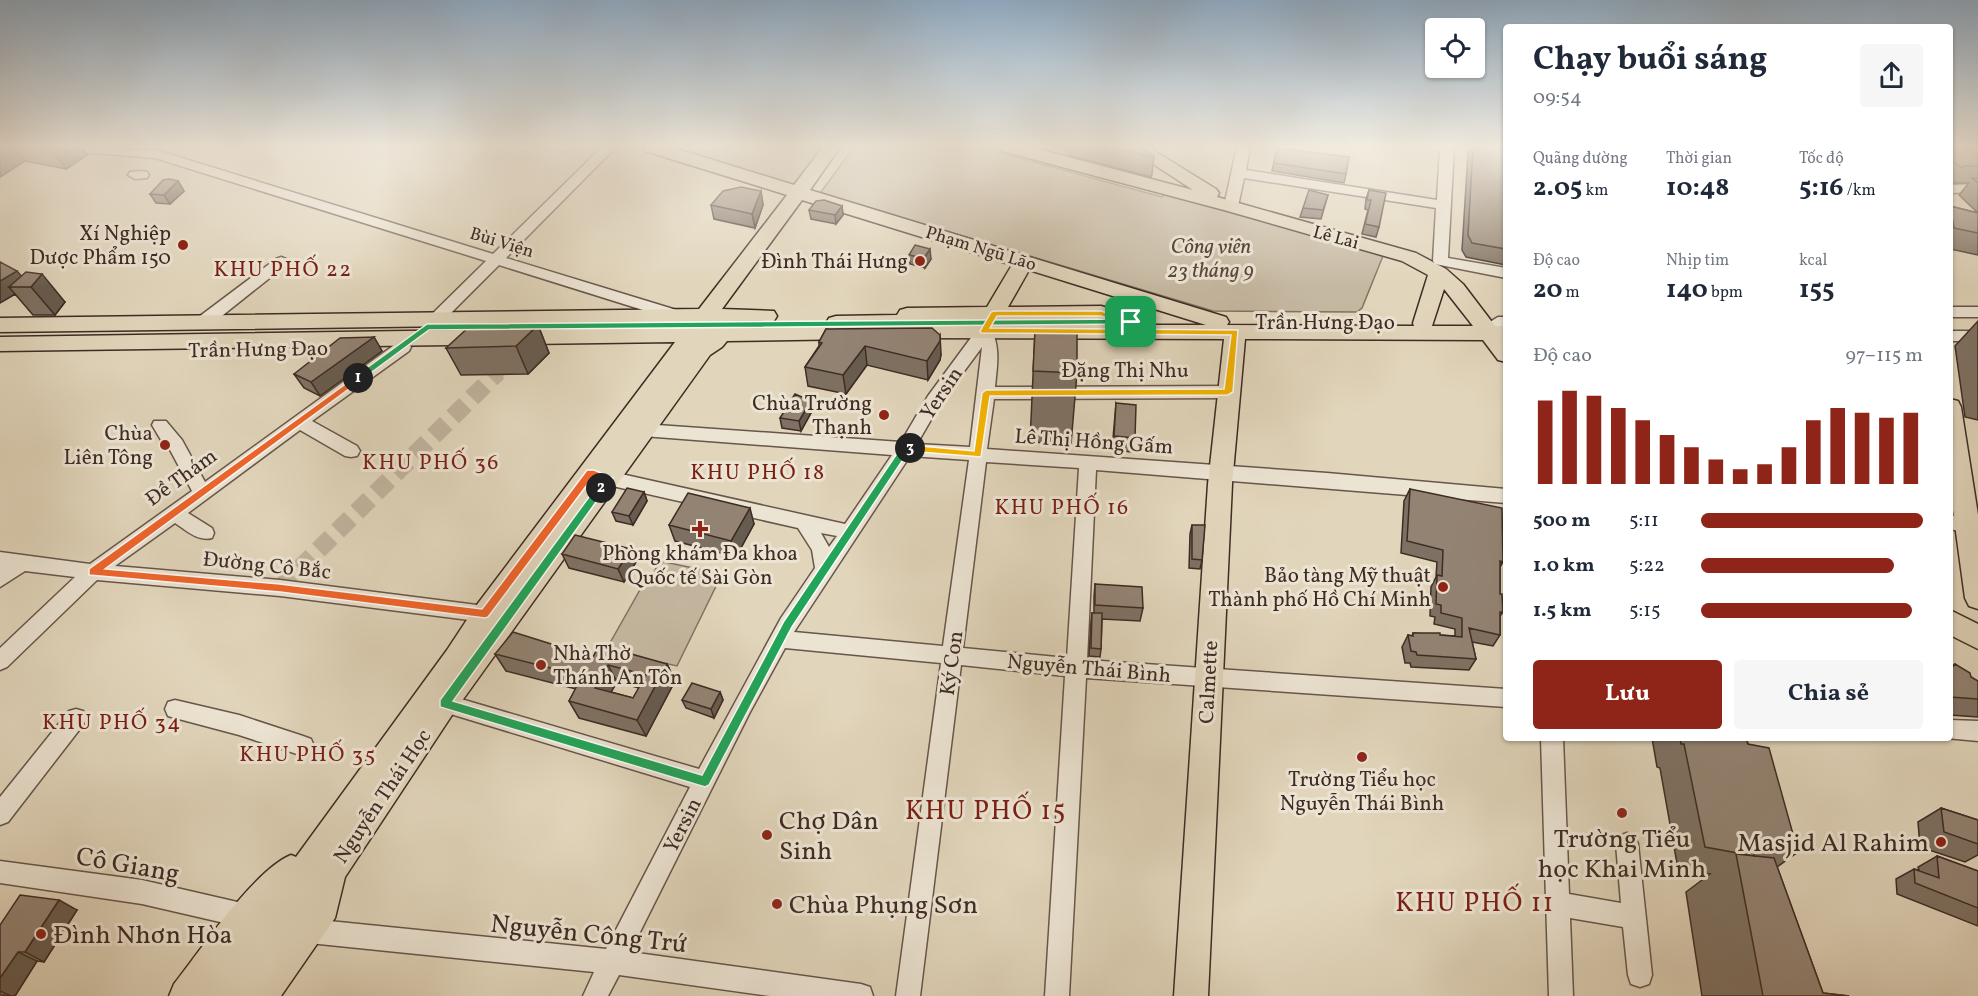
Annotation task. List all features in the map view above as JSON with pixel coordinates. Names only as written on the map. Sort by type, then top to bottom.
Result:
[{"type":"main road","name":"Lê Lai","points":[[1183,193],[1440,267],[1461,294],[1499,328],[1503,344]]},
{"type":"main road","points":[[1199,193],[1211,201]]},
{"type":"main road","points":[[1211,193],[1231,206]]},
{"type":"main road","name":"Phạm Ngũ Lão","points":[[805,194],[1024,261],[1170,315]]},
{"type":"main road","name":"Nguyễn Thái Học","points":[[261,996],[324,907],[315,874],[485,614],[599,476],[643,430],[702,350],[713,324],[712,308],[805,194]]},
{"type":"main road","name":"Nguyễn Thái Học","points":[[315,874],[444,703],[599,476],[713,324],[805,194]]},
{"type":"main road","name":"Yersin","points":[[987,329],[1024,261]]},
{"type":"main road","points":[[1420,326],[1440,267]]},
{"type":"main road","name":"Trần Hưng Đạo","points":[[920,327],[987,329],[1131,322],[1170,315],[1227,327],[1499,328]]},
{"type":"main road","name":"Trần Hưng Đạo","points":[[0,344],[45,338],[88,328],[125,337],[162,327],[191,336],[247,345],[381,324],[419,333],[517,332],[618,325],[713,324],[778,328]]},
{"type":"main road","name":"Trần Hưng Đạo","points":[[0,333],[45,338],[301,335],[344,344],[419,333],[517,332],[618,325],[713,324],[778,328],[920,327],[1208,339],[1227,327]]},
{"type":"main road","name":"Trần Hưng Đạo","points":[[0,325],[45,338]]},
{"type":"main road","name":"Calmette","points":[[1191,996],[1208,678],[1228,392],[1227,327]]},
{"type":"main road","name":"Trần Hưng Đạo","points":[[0,354],[45,338]]},
{"type":"main road","points":[[1953,430],[1965,525],[1978,598]]},
{"type":"main road","points":[[1953,623],[1978,638]]},
{"type":"main road","name":"Nguyễn Thái Học","points":[[186,996],[246,916],[286,873],[315,874]]},
{"type":"main road","points":[[211,996],[315,874]]},
{"type":"main road","points":[[233,996],[315,874]]},
{"type":"street","name":"Bùi Viện","points":[[290,193],[496,261],[618,325]]},
{"type":"street","name":"Ðề Thám","points":[[0,661],[93,572],[419,333],[564,193]]},
{"type":"street","points":[[1231,206],[1234,193]]},
{"type":"street","points":[[1369,193],[1442,205]]},
{"type":"street","points":[[1443,193],[1440,267],[1503,273]]},
{"type":"street","points":[[191,336],[282,262]]},
{"type":"street","points":[[1953,299],[1978,300]]},
{"type":"street","points":[[1953,312],[1978,312]]},
{"type":"street","points":[[1953,322],[1978,322]]},
{"type":"street","name":"Ký Con","points":[[908,996],[986,393],[991,350],[987,329]]},
{"type":"street","name":"Yersin","points":[[595,996],[780,639],[906,448],[934,400],[987,329]]},
{"type":"street","points":[[1953,336],[1978,336]]},
{"type":"street","name":"Ðặng Thị Nhu","points":[[986,393],[1228,392]]},
{"type":"street","points":[[298,421],[351,451]]},
{"type":"street","points":[[160,425],[176,444],[201,492]]},
{"type":"street","name":"Lê Thị Hồng Gấm","points":[[643,430],[906,448],[1503,496]]},
{"type":"street","points":[[1057,996],[1088,463]]},
{"type":"street","points":[[599,476],[849,532]]},
{"type":"street","points":[[174,513],[205,533]]},
{"type":"street","points":[[804,522],[821,549],[825,570]]},
{"type":"street","name":"Đường Cô Bắc","points":[[0,560],[93,572],[280,588],[485,614]]},
{"type":"street","points":[[0,579],[21,563]]},
{"type":"street","name":"Nguyễn Thái Bình","points":[[780,639],[1075,668],[1503,698]]},
{"type":"street","points":[[444,703],[705,781]]},
{"type":"street","points":[[176,709],[239,725],[303,746]]},
{"type":"street","points":[[0,814],[76,718]]},
{"type":"street","points":[[1953,730],[1978,731]]},
{"type":"street","points":[[1552,741],[1561,996]]},
{"type":"street","points":[[1627,844],[1640,975]]},
{"type":"street","name":"Cô Giang","points":[[0,872],[142,892],[246,916]]},
{"type":"street","points":[[1557,904],[1633,917]]},
{"type":"street","name":"Nguyễn Công Trứ","points":[[309,931],[611,962],[861,996]]},
{"type":"green space","name":"Công viên 23 tháng 9","points":[[1149,193],[1162,197],[1167,193],[1382,253],[1383,256],[1362,308],[1357,312],[1213,311],[823,194]]},
{"type":"green space","points":[[660,561],[722,574],[677,666],[606,650],[641,588],[645,588]]},
{"type":"building","points":[[721,193],[760,193],[752,214],[711,205]]},
{"type":"building","points":[[1308,193],[1328,195],[1323,210],[1303,208]]},
{"type":"building","points":[[1368,193],[1386,193],[1379,227],[1365,224],[1371,200],[1367,200]]},
{"type":"building","points":[[1470,193],[1503,193],[1503,248],[1472,243],[1468,235]]},
{"type":"building","points":[[824,200],[842,206],[835,215],[809,210],[816,201]]},
{"type":"building","points":[[1953,207],[1978,213],[1978,233],[1954,228]]},
{"type":"building","points":[[915,245],[930,249],[924,258],[909,255]]},
{"type":"building","points":[[0,262],[17,271],[0,281]]},
{"type":"building","points":[[26,272],[42,274],[31,287],[9,287]]},
{"type":"building","points":[[538,325],[516,346],[446,348],[470,326]]},
{"type":"building","points":[[932,328],[940,335],[940,341],[927,361],[865,346],[843,375],[805,367],[822,343],[819,342],[826,329]]},
{"type":"building","points":[[1077,330],[1077,373],[1033,371],[1035,331]]},
{"type":"building","points":[[374,337],[311,382],[294,374],[340,338]]},
{"type":"building","points":[[795,394],[811,401],[799,421],[780,418]]},
{"type":"building","points":[[1116,403],[1136,405],[1135,438],[1114,436]]},
{"type":"building","points":[[627,488],[644,492],[629,516],[612,512]]},
{"type":"building","points":[[1410,489],[1502,508],[1503,562],[1500,561],[1500,594],[1502,594],[1503,612],[1500,612],[1500,635],[1469,628],[1476,659],[1417,655],[1416,652],[1411,651],[1408,635],[1413,636],[1413,633],[1440,633],[1440,635],[1462,637],[1462,618],[1441,613],[1441,605],[1436,604],[1437,575],[1442,576],[1443,550],[1407,541]]},
{"type":"building","points":[[688,493],[750,508],[731,541],[669,525]]},
{"type":"building","points":[[1192,525],[1205,525],[1202,560],[1192,559]]},
{"type":"building","points":[[575,535],[631,549],[618,569],[562,554]]},
{"type":"building","points":[[1095,584],[1142,587],[1143,608],[1095,605]]},
{"type":"building","points":[[1092,613],[1102,613],[1101,649],[1091,648]]},
{"type":"building","points":[[513,632],[593,657],[599,645],[667,664],[637,720],[569,701],[582,676],[495,654]],"holes":[[[608,665],[646,675],[633,698],[595,688]]]},
{"type":"building","points":[[1955,664],[1978,681],[1978,699],[1953,697],[1953,666]]},
{"type":"building","points":[[692,683],[720,692],[711,709],[682,700]]},
{"type":"building","points":[[1680,741],[1747,741],[1748,744],[1769,748],[1798,852],[1751,844],[1754,856],[1705,847],[1684,744],[1681,744]]},
{"type":"building","points":[[1941,808],[1978,820],[1978,844],[1944,832]]},
{"type":"building","points":[[1736,854],[1774,858],[1823,993],[1849,996],[1763,996]]},
{"type":"building","points":[[1937,856],[1978,871],[1978,908],[1915,883],[1914,869],[1939,878]]},
{"type":"building","points":[[20,895],[59,900],[25,952],[18,952],[0,978],[0,925]]},
{"type":"tunnel","points":[[496,373],[512,358]]},
{"type":"tunnel","points":[[280,588],[498,372]]},
{"type":"place","name":"Xí Nghiệp Dược Phẩm 150","points":[[183,245]]},
{"type":"place","name":"Đình Thái Hưng","points":[[920,261]]},
{"type":"place","name":"Chùa Trường Thạnh","points":[[884,415]]},
{"type":"place","name":"Chùa Liên Tông","points":[[165,445]]},
{"type":"place","name":"Phòng khám Đa khoa Quốc tế Sài Gòn","points":[[700,529]]},
{"type":"place","name":"Bảo tàng Mỹ thuật Thành phố Hồ Chí Minh","points":[[1443,587]]},
{"type":"place","name":"Nhà Thờ Thánh An Tôn","points":[[541,665]]},
{"type":"place","name":"Trường Tiểu học Nguyễn Thái Bình","points":[[1362,757]]},
{"type":"place","name":"Trường Tiểu học Khai Minh","points":[[1622,813]]},
{"type":"place","name":"Chợ Dân Sinh","points":[[767,835]]},
{"type":"place","name":"Masjid Al Rahim","points":[[1941,842]]},
{"type":"place","name":"Chùa Phụng Sơn","points":[[777,904]]},
{"type":"place","name":"Đình Nhơn Hòa","points":[[41,934]]},
{"type":"district","name":"KHU PHỐ 22","points":[[283,268]]},
{"type":"district","name":"KHU PHỐ 36","points":[[431,461]]},
{"type":"district","name":"KHU PHỐ 18","points":[[758,471]]},
{"type":"district","name":"KHU PHỐ 16","points":[[1062,506]]},
{"type":"district","name":"KHU PHỐ 34","points":[[112,721]]},
{"type":"district","name":"KHU PHỐ 35","points":[[308,753]]},
{"type":"district","name":"KHU PHỐ 15","points":[[986,810]]},
{"type":"district","name":"KHU PHỐ 11","points":[[1475,902]]},
{"type":"route","points":[[1131,322],[1011,322],[989,322],[934,322],[779,323],[427,327],[403,347],[240,463],[93,572],[280,588],[485,614],[591,473],[608,478],[444,703],[705,781],[743,705],[788,624],[906,448],[978,455],[986,393],[1228,392],[1235,332],[984,331],[989,322],[994,314],[1101,314],[1131,322]]}]
